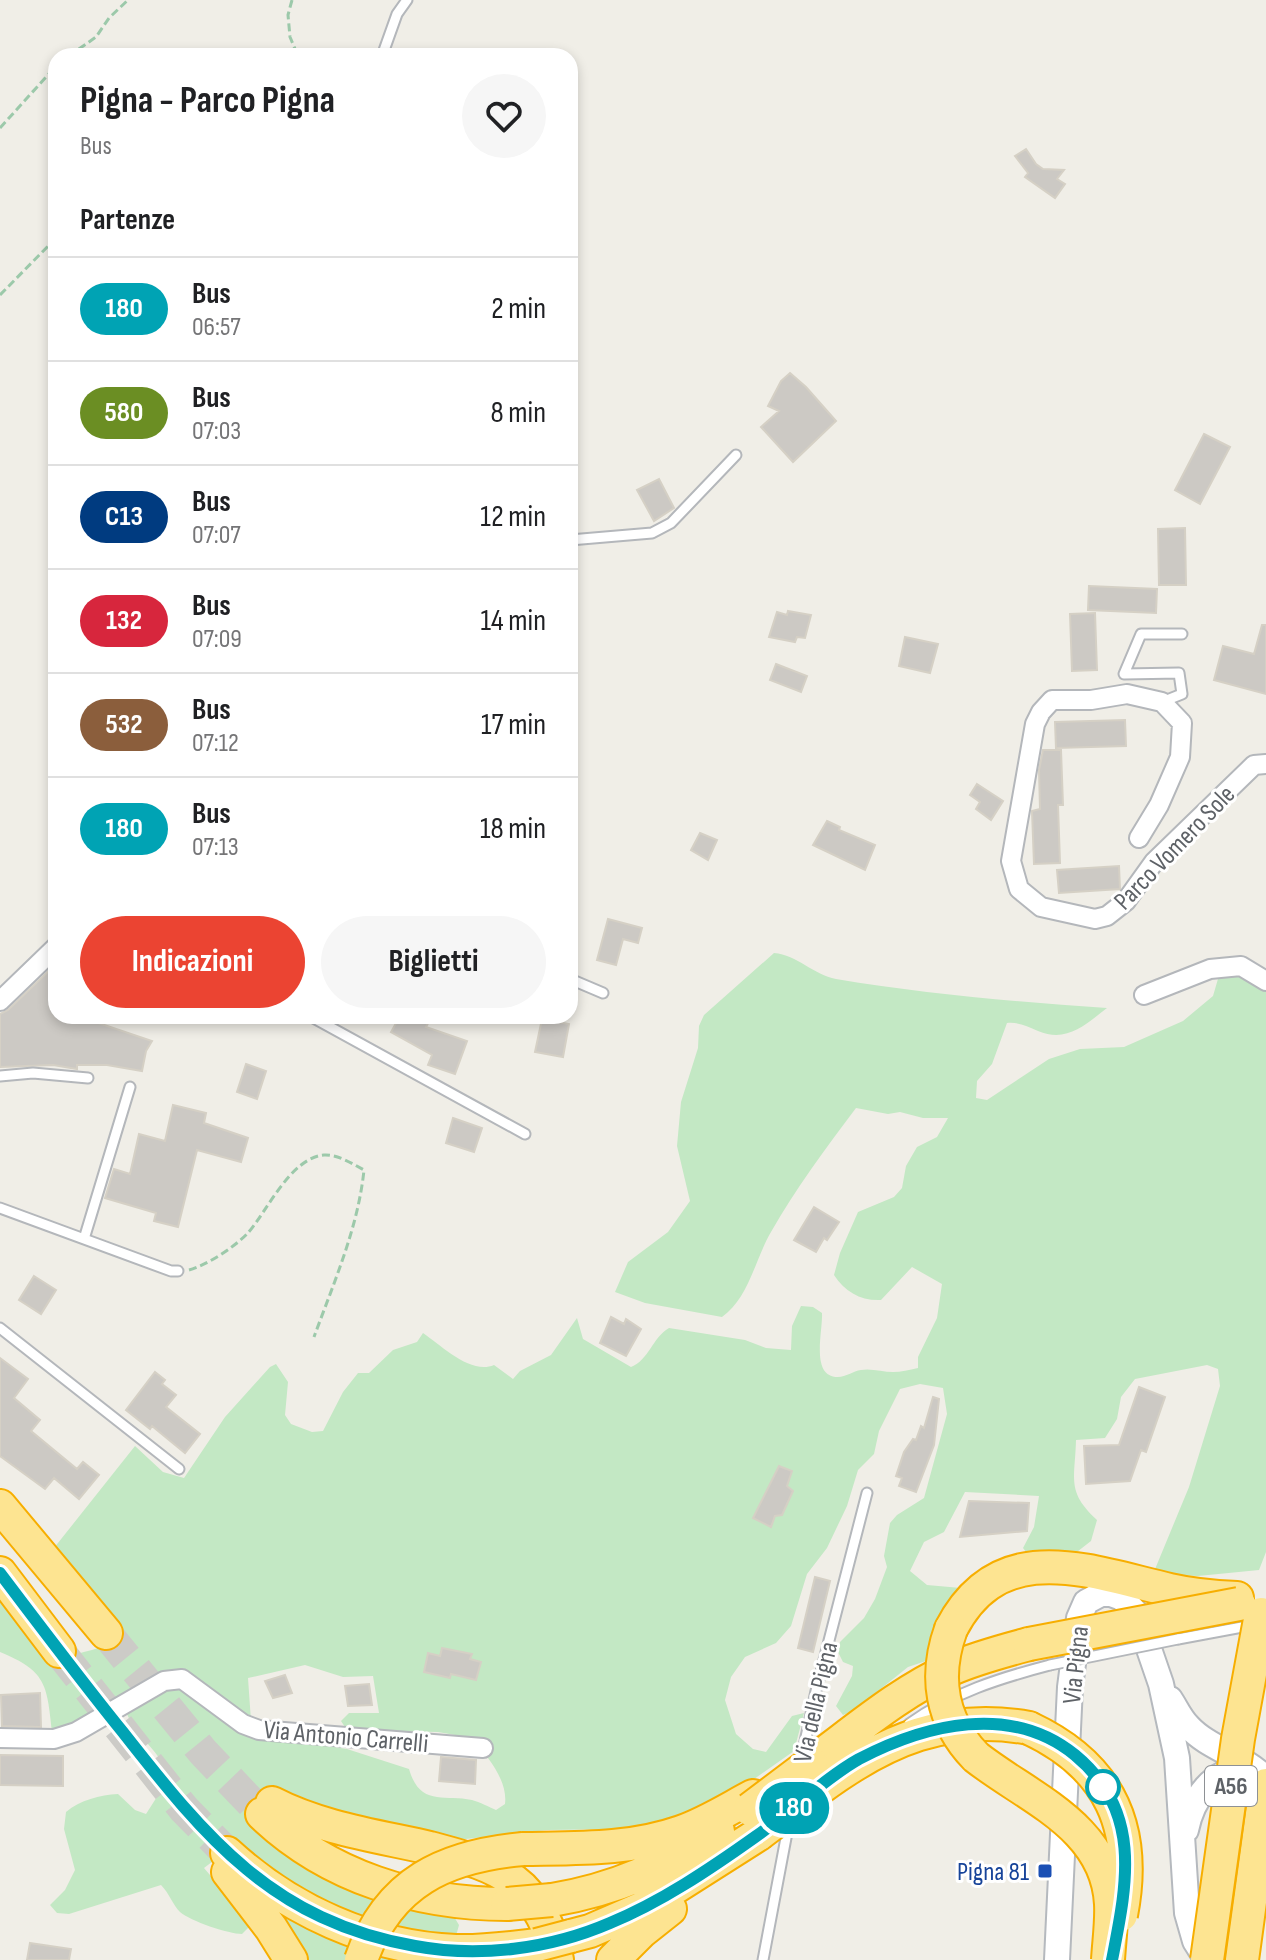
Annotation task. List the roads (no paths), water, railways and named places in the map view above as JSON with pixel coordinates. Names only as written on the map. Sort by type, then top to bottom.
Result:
[{"type":"highway","points":[[0,1506],[106,1633]]},
{"type":"highway","points":[[1110,1960],[1109,1888],[1103,1869],[1085,1838],[1043,1801],[976,1757],[957,1734],[941,1685],[943,1655],[951,1629],[966,1606],[986,1586],[1028,1568],[1044,1566],[1077,1568],[1254,1607]]},
{"type":"highway","points":[[0,1573],[59,1651]]},
{"type":"highway","points":[[291,1960],[222,1857],[285,1898],[328,1921],[370,1936],[456,1951],[555,1947],[641,1909],[754,1819],[830,1765],[902,1697],[944,1673],[999,1652],[1040,1654],[1254,1607]]},
{"type":"highway","name":"A56","points":[[1207,1960],[1254,1607]]},
{"type":"highway","points":[[830,1765],[916,1735],[955,1726],[989,1723],[1029,1728],[1052,1739],[1084,1763],[1104,1790],[1125,1840],[1127,1872],[1110,1960]]},
{"type":"highway","name":"A56","points":[[1242,1960],[1264,1779]]},
{"type":"highway","points":[[555,1947],[547,1921],[518,1883],[498,1871],[445,1852],[267,1808],[312,1852],[370,1880],[438,1900],[507,1904],[552,1900],[594,1892],[654,1869],[754,1819]]},
{"type":"highway","points":[[361,1960],[382,1916],[398,1898],[420,1879],[459,1859],[523,1849],[604,1847],[645,1842],[683,1831],[754,1819]]},
{"type":"highway","points":[[613,1960],[641,1932],[720,1871],[754,1819]]},
{"type":"main road","name":"Via Pigna","points":[[1057,1960],[1070,1687],[1079,1618],[1086,1602],[1101,1594],[1111,1594],[1131,1605],[1137,1614],[1161,1684],[1177,1758],[1189,1926],[1207,1960]]},
{"type":"main road","name":"Via Pigna","points":[[1161,1684],[1188,1726],[1264,1779]]},
{"type":"main road","name":"Via Pigna","points":[[1184,1851],[1191,1812],[1218,1775],[1249,1770],[1264,1779]]},
{"type":"street","name":"Parco Vomero Sole","points":[[1139,838],[1159,805],[1180,757],[1182,723],[1162,702],[1127,694],[1091,700],[1052,700],[1035,724],[1011,861],[1019,889],[1041,907],[1095,919],[1107,916],[1126,901],[1154,862],[1254,765],[1266,764]]},
{"type":"street","points":[[0,1001],[48,955]]},
{"type":"street","points":[[1144,995],[1210,969],[1241,966],[1266,981]]},
{"type":"street","name":"Via Antonio Carrelli","points":[[0,1738],[54,1739],[76,1732],[164,1681],[182,1679],[243,1724],[259,1730],[483,1748]]},
{"type":"lane","points":[[385,48],[397,14],[407,0]]},
{"type":"lane","points":[[578,539],[652,533],[671,523],[736,455]]},
{"type":"lane","points":[[1162,702],[1182,694],[1179,673],[1124,674],[1141,634],[1182,634]]},
{"type":"lane","points":[[578,982],[603,993]]},
{"type":"lane","points":[[325,1024],[525,1134]]},
{"type":"lane","points":[[0,1076],[33,1073],[88,1078]]},
{"type":"lane","points":[[84,1239],[130,1087]]},
{"type":"lane","points":[[0,1208],[178,1271]]},
{"type":"lane","points":[[0,1328],[179,1469]]},
{"type":"lane","name":"Via della Pigna","points":[[763,1960],[816,1691],[867,1493]]},
{"type":"lane","points":[[1040,1654],[1178,1639],[1254,1607]]},
{"type":"tunnel","points":[[106,1633],[203,1752],[262,1814]]},
{"type":"tunnel","points":[[59,1651],[184,1809],[227,1853]]},
{"type":"place","name":"Pigna 81","points":[[1045,1871]]}]
